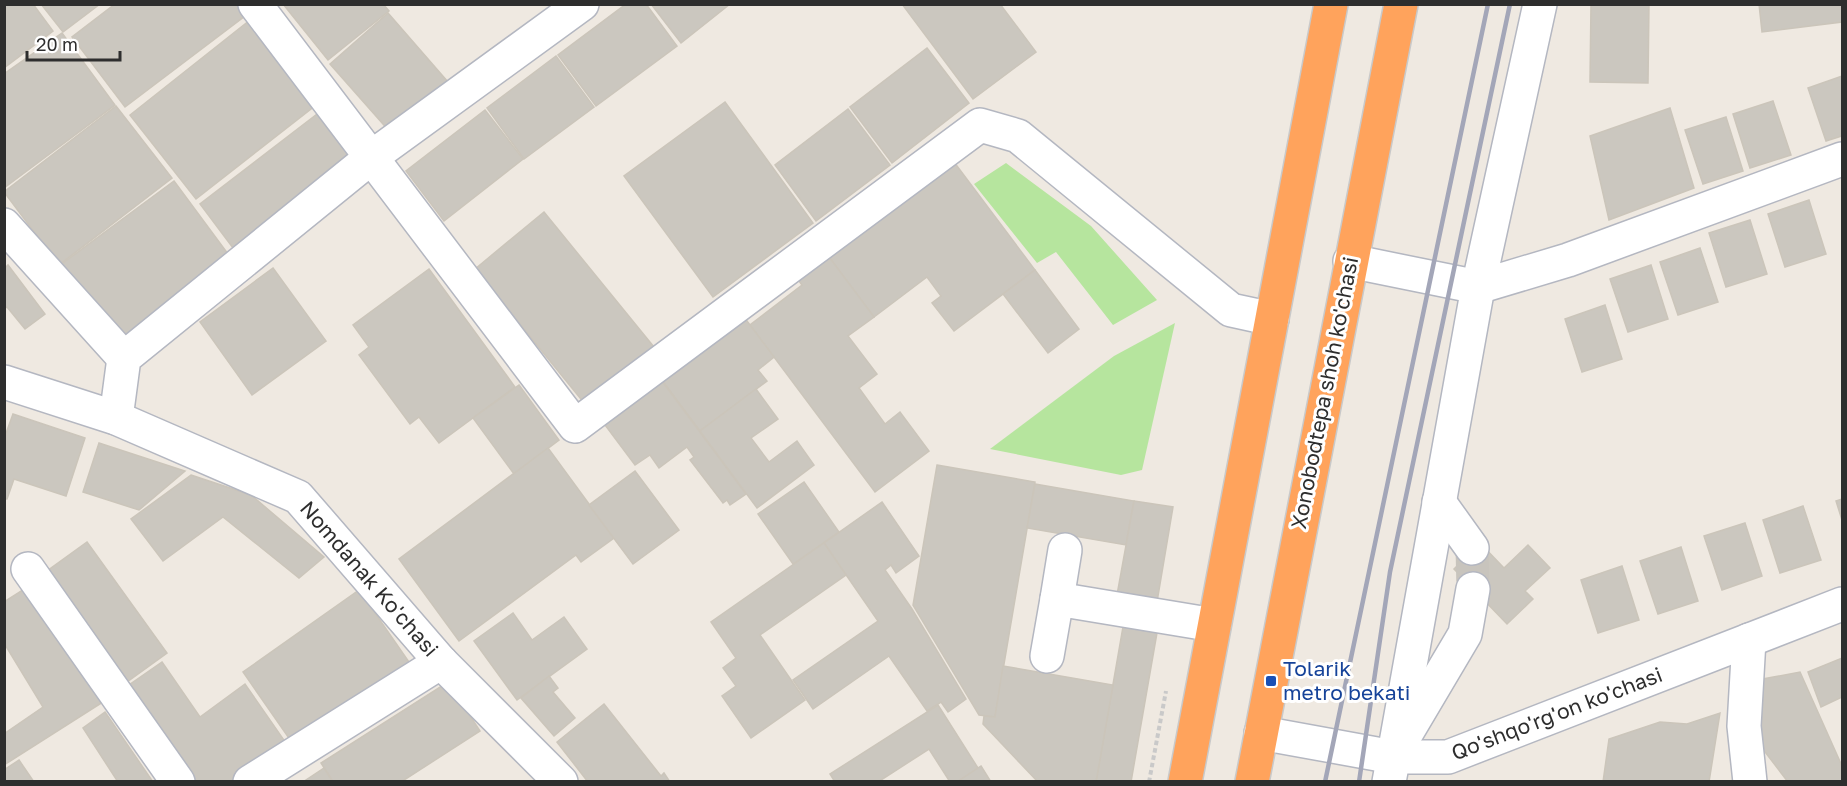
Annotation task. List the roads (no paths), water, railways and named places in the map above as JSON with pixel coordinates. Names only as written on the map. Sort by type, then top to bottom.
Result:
[{"type":"highway","points":[[1185,782],[1331,4]]},
{"type":"highway","name":"Xonobodtepa shoh ko'chasi","points":[[1252,782],[1401,4]]},
{"type":"street","points":[[255,4],[373,156],[575,426],[980,125],[1018,136],[1231,310],[1272,319]]},
{"type":"street","points":[[116,418],[124,358],[373,156],[582,4]]},
{"type":"street","points":[[1391,769],[1478,287],[1540,4]]},
{"type":"street","points":[[1350,261],[1478,287],[1568,260],[1842,159]]},
{"type":"street","points":[[4,225],[124,358]]},
{"type":"street","name":"Nomdanak Ko'chasi","points":[[4,382],[116,418],[298,497],[441,662],[561,782]]},
{"type":"street","points":[[1440,502],[1472,548]]},
{"type":"street","points":[[1047,656],[1065,550]]},
{"type":"street","points":[[28,569],[178,782]]},
{"type":"street","points":[[1391,769],[1465,634],[1473,589]]},
{"type":"street","points":[[1057,599],[1214,625]]},
{"type":"street","name":"Qo'shqo'rg'on ko'chasi","points":[[1261,733],[1391,769],[1448,757],[1842,604]]},
{"type":"street","points":[[1749,640],[1744,726],[1750,782]]},
{"type":"street","points":[[250,782],[441,662]]},
{"type":"tunnel","points":[[1472,548],[1473,589]]},
{"type":"railway","points":[[1325,782],[1488,4]]},
{"type":"railway","points":[[1359,782],[1390,572],[1510,4]]},
{"type":"place","name":"Tolarik metro bekati","points":[[1271,681]]}]
